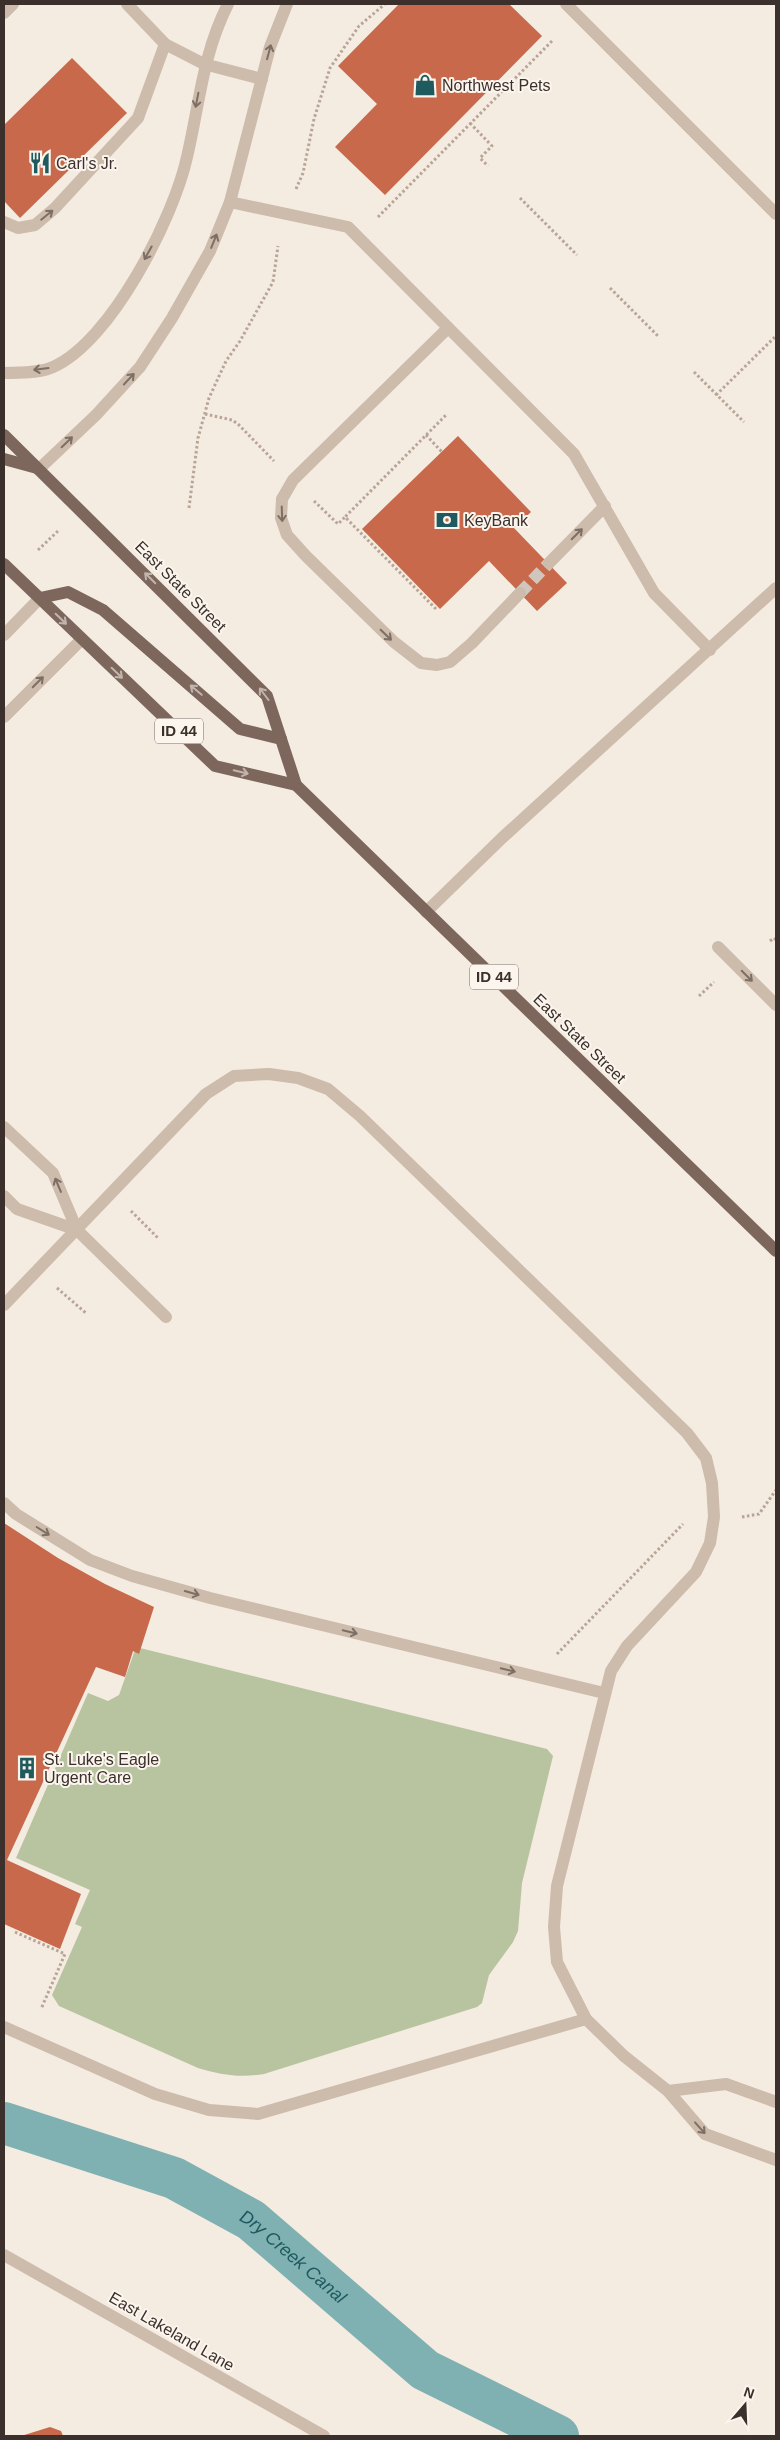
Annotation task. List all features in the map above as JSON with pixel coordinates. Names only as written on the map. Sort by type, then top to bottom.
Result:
[{"type":"main road","name":"East State Street","points":[[4,435],[267,696],[296,785],[776,1251]]},
{"type":"main road","points":[[4,459],[39,469]]},
{"type":"main road","name":"ID 44","points":[[4,564],[216,766],[296,785]]},
{"type":"main road","points":[[40,598],[68,592],[103,610],[240,728],[281,739]]},
{"type":"street","points":[[4,13],[13,4]]},
{"type":"street","points":[[127,4],[165,44],[204,64],[262,79]]},
{"type":"street","points":[[4,373],[52,368],[81,348],[109,316],[133,281],[155,241],[175,196],[187,158],[204,64],[218,23],[228,4]]},
{"type":"street","points":[[39,469],[96,415],[140,367],[172,318],[210,251],[230,202],[270,47],[287,4]]},
{"type":"street","points":[[566,4],[776,214]]},
{"type":"street","points":[[4,222],[18,228],[35,225],[55,208],[138,118],[165,44]]},
{"type":"street","points":[[230,202],[348,228],[574,454],[654,593],[710,650]]},
{"type":"street","points":[[448,328],[288,486],[282,499],[281,518],[287,535],[306,556],[394,642],[421,662],[437,665],[450,662],[472,643],[520,593]]},
{"type":"street","points":[[548,563],[605,506]]},
{"type":"street","points":[[426,912],[502,838],[776,588]]},
{"type":"street","points":[[4,635],[40,598]]},
{"type":"street","points":[[4,717],[82,639]]},
{"type":"street","points":[[718,947],[776,1005]]},
{"type":"street","points":[[4,1305],[206,1094],[234,1076],[269,1074],[298,1078],[328,1089],[360,1116],[687,1433],[706,1458],[712,1483],[714,1517],[710,1544],[696,1572],[628,1646],[612,1671],[604,1694],[557,1886],[554,1927],[558,1962],[586,2019],[624,2056],[668,2091],[705,2134],[776,2160]]},
{"type":"street","points":[[4,1127],[53,1173],[77,1230],[166,1317]]},
{"type":"street","points":[[4,1196],[18,1209],[77,1230]]},
{"type":"street","points":[[4,1503],[16,1514],[90,1560],[132,1576],[220,1600],[604,1694]]},
{"type":"street","points":[[4,2027],[155,2094],[209,2110],[258,2114],[586,2019]]},
{"type":"street","points":[[668,2091],[726,2084],[776,2102]]},
{"type":"street","name":"East Lakeland Lane","points":[[4,2255],[324,2436]]},
{"type":"path","points":[[295,191],[303,173],[314,120],[330,68],[359,26],[385,4]]},
{"type":"path","points":[[374,221],[553,40]]},
{"type":"path","points":[[470,123],[492,146],[480,158],[488,166]]},
{"type":"path","points":[[520,198],[576,255]]},
{"type":"path","points":[[189,508],[198,438],[208,398],[226,361],[240,341],[273,282],[278,246]]},
{"type":"path","points":[[610,288],[659,337]]},
{"type":"path","points":[[716,395],[776,336]]},
{"type":"path","points":[[694,372],[744,422]]},
{"type":"path","points":[[205,414],[232,420],[238,424],[276,463]]},
{"type":"path","points":[[313,500],[338,524],[447,414]]},
{"type":"path","points":[[426,435],[442,452]]},
{"type":"path","points":[[345,517],[436,609]]},
{"type":"path","points":[[38,550],[58,531]]},
{"type":"path","points":[[770,941],[774,938],[776,940]]},
{"type":"path","points":[[699,996],[716,980]]},
{"type":"path","points":[[128,1209],[159,1239]]},
{"type":"path","points":[[54,1285],[87,1314]]},
{"type":"path","points":[[734,1518],[759,1514],[776,1490]]},
{"type":"path","points":[[556,1654],[686,1522]]},
{"type":"path","points":[[15,1932],[65,1954],[41,2009]]},
{"type":"green space","points":[[136,1647],[547,1749],[553,1756],[522,1883],[518,1931],[513,1942],[489,1975],[482,2003],[477,2007],[264,2074],[247,2076],[223,2074],[198,2068],[59,2006],[52,1995],[82,1927],[75,1924],[90,1890],[16,1858],[88,1693],[108,1701],[119,1695]]},
{"type":"building","name":"Northwest Pets","points":[[399,4],[509,4],[542,36],[385,195],[335,147],[377,104],[338,66]]},
{"type":"building","name":"Carl's Jr.","points":[[72,58],[127,113],[20,218],[4,201],[4,125]]},
{"type":"building","name":"KeyBank","points":[[458,436],[531,512],[514,528],[567,583],[537,611],[489,561],[440,609],[362,529]]},
{"type":"building","name":"St. Luke's Eagle Urgent Care","points":[[4,1523],[58,1558],[105,1584],[154,1607],[139,1654],[133,1651],[125,1677],[96,1667],[7,1860],[81,1894],[60,1949],[4,1924]]},
{"type":"building","points":[[50,2427],[61,2431],[63,2436],[21,2436]]},
{"type":"waterway","name":"Dry Creek Canal","points":[[4,2123],[174,2178],[251,2220],[425,2370],[558,2436]]},
{"type":"tunnel","points":[[520,593],[549,563]]},
{"type":"place","name":"Northwest Pets","points":[[425,85]]},
{"type":"place","name":"Carl's Jr.","points":[[40,163]]},
{"type":"place","name":"KeyBank","points":[[447,520]]},
{"type":"place","name":"St. Luke's Eagle Urgent Care","points":[[27,1768]]}]
